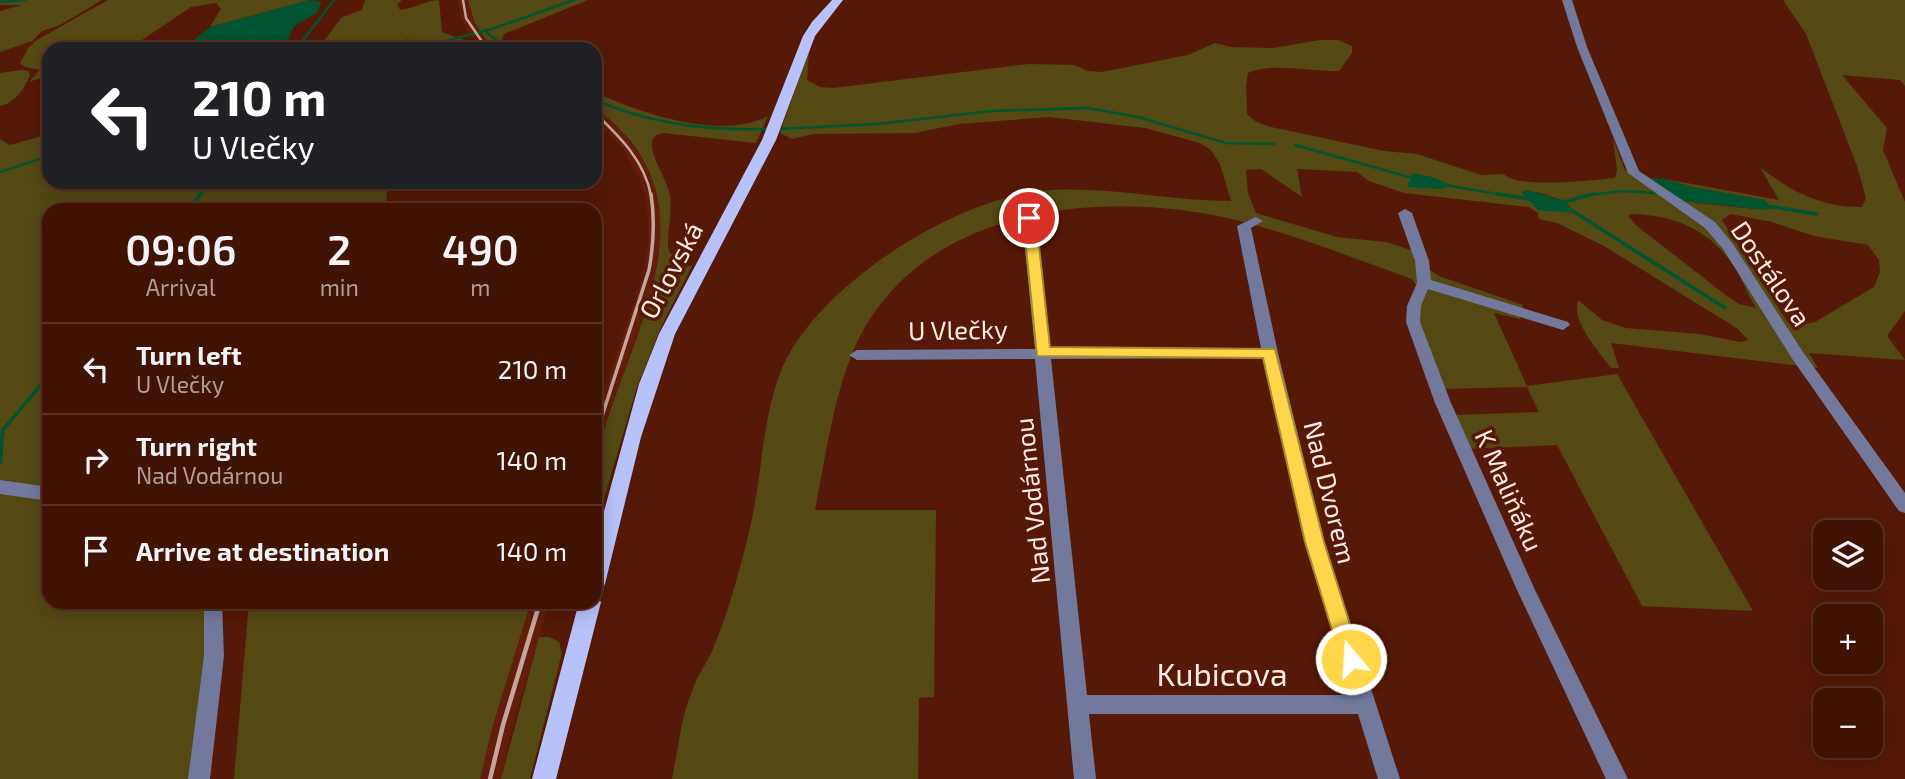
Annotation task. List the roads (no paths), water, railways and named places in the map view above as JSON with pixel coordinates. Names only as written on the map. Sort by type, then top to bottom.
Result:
[{"type":"main road","name":"Orlovská","points":[[602,556],[632,437],[663,346],[774,129],[809,36],[838,0]]},
{"type":"main road","points":[[544,779],[588,609]]},
{"type":"street","name":"Dostálova","points":[[1567,0],[1582,47],[1634,173],[1710,225],[1728,247],[1798,356],[1905,506]]},
{"type":"street","name":"K Maliňáku","points":[[1405,213],[1422,261],[1424,283],[1414,306],[1413,322],[1443,403],[1526,590],[1617,779]]},
{"type":"street","name":"Nad Vodárnou","points":[[1029,218],[1085,779]]},
{"type":"street","name":"Nad Dvorem","points":[[1255,222],[1244,226],[1270,353],[1315,542],[1389,779]]},
{"type":"street","points":[[1424,283],[1563,326]]},
{"type":"street","name":"U Vlečky","points":[[857,355],[1270,353]]},
{"type":"street","points":[[0,487],[42,493]]},
{"type":"street","points":[[199,779],[214,656],[212,609]]},
{"type":"street","name":"Kubicova","points":[[1078,704],[1366,705]]},
{"type":"waterway","points":[[0,2],[25,0]]},
{"type":"waterway","points":[[301,42],[334,0]]},
{"type":"waterway","points":[[442,42],[495,28],[574,0]]},
{"type":"waterway","points":[[485,31],[498,42]]},
{"type":"waterway","points":[[602,103],[637,115],[680,124],[723,129],[768,129]]},
{"type":"waterway","points":[[776,129],[878,124],[991,111],[1088,108],[1138,117],[1226,143],[1274,144]]},
{"type":"waterway","points":[[1295,145],[1416,179]]},
{"type":"waterway","points":[[0,172],[42,158]]},
{"type":"waterway","points":[[1451,186],[1509,196]]},
{"type":"waterway","points":[[199,196],[205,189]]},
{"type":"waterway","points":[[1588,196],[1620,191],[1655,193]]},
{"type":"waterway","points":[[193,203],[201,194]]},
{"type":"waterway","points":[[1498,194],[1529,199]]},
{"type":"waterway","points":[[1588,196],[1593,194]]},
{"type":"waterway","points":[[1564,202],[1588,196]]},
{"type":"waterway","points":[[1767,206],[1817,214]]},
{"type":"waterway","points":[[1571,210],[1725,308]]},
{"type":"waterway","points":[[1,449],[3,430],[42,383]]},
{"type":"waterway","points":[[0,462],[1,448]]},
{"type":"railway","points":[[463,0],[466,18],[482,42]]},
{"type":"railway","points":[[602,120],[637,160],[651,196]]},
{"type":"railway","points":[[602,416],[649,270],[653,232],[651,194]]},
{"type":"railway","points":[[490,779],[503,725],[538,609]]}]
